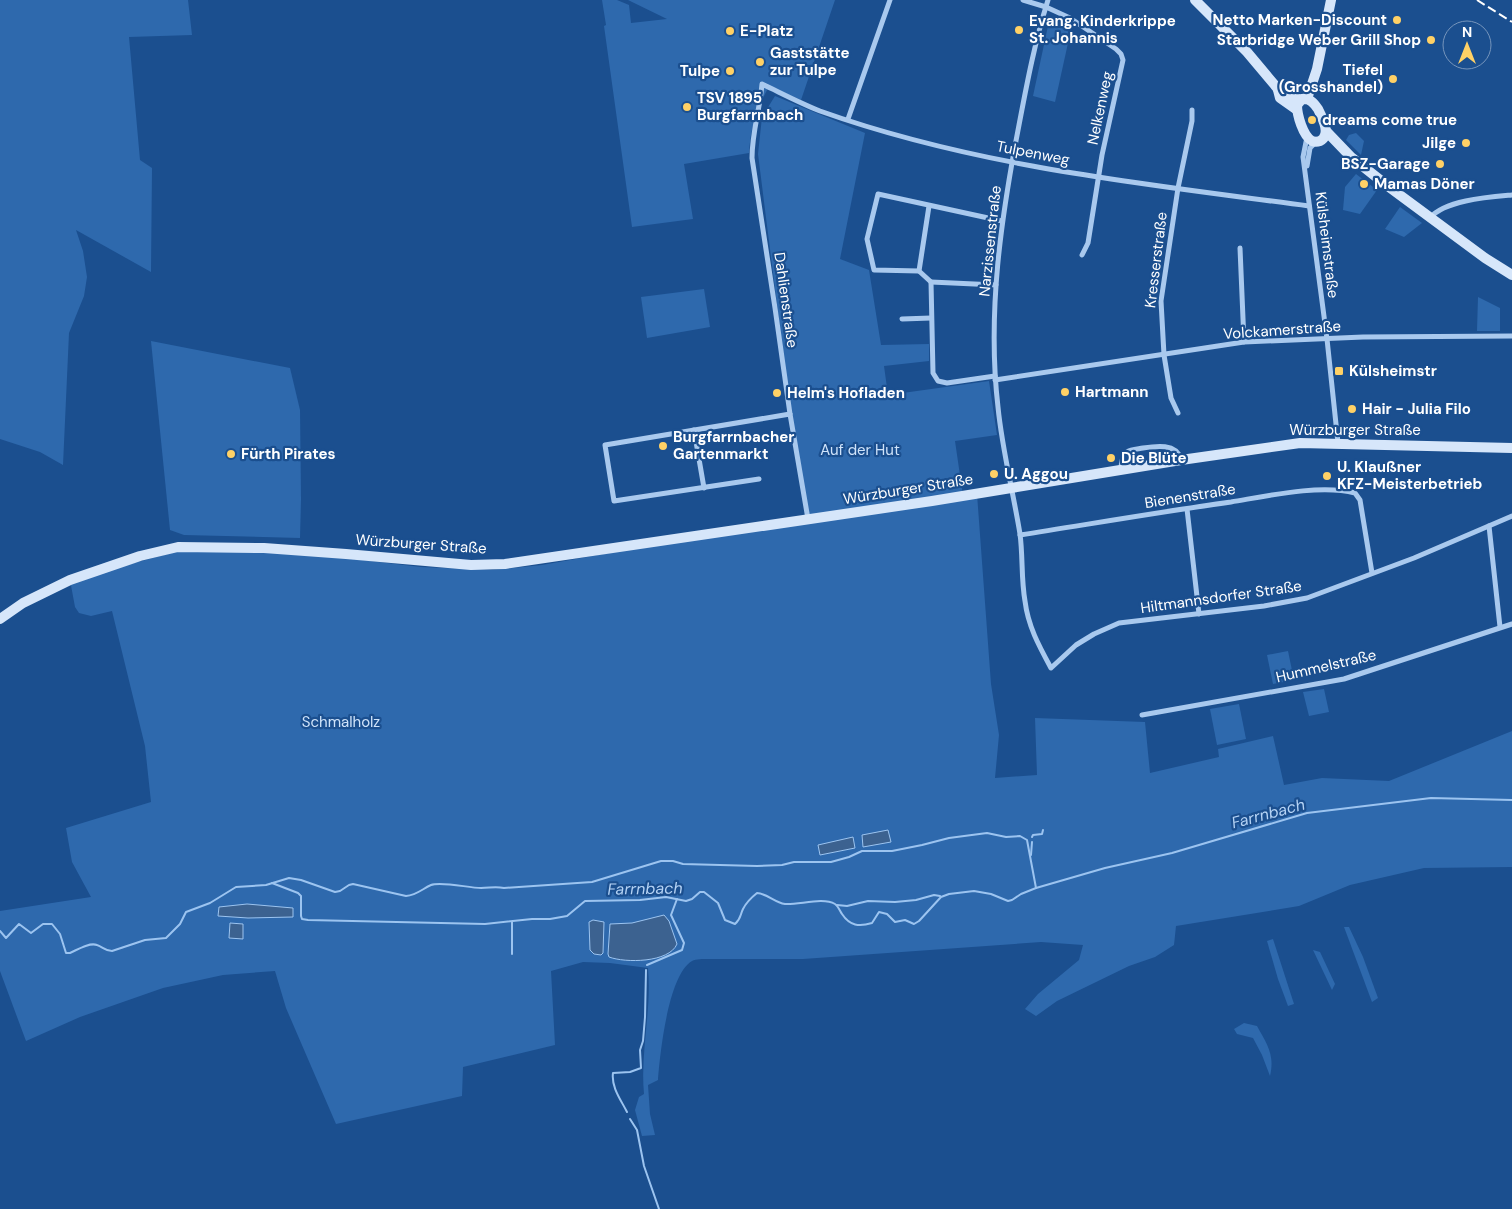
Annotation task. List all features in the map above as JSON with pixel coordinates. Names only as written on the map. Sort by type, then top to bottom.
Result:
[{"type":"street","points":[[848,119],[890,0]]},
{"type":"street","points":[[1023,0],[1046,7]]},
{"type":"street","name":"Narzissenstraße","points":[[1048,0],[1026,89],[1002,221],[994,330],[998,408],[1020,535],[1024,601],[1036,641],[1051,668]]},
{"type":"street","points":[[1195,0],[1247,52],[1278,89],[1304,103],[1322,117],[1317,137]]},
{"type":"street","points":[[1331,0],[1317,69],[1304,103],[1317,137],[1351,157],[1430,218],[1512,275]]},
{"type":"street","name":"Nelkenweg","points":[[1046,7],[1070,18],[1095,34],[1116,49],[1121,54],[1123,60],[1099,177],[1088,243],[1082,255]]},
{"type":"street","name":"Tulpenweg","points":[[762,84],[819,110],[915,141],[1012,162],[1099,177],[1309,206]]},
{"type":"street","name":"Dahlienstraße","points":[[762,84],[761,101],[752,141],[752,158],[790,414],[808,519]]},
{"type":"street","name":"Kresserstraße","points":[[1178,413],[1170,398],[1164,356],[1161,301],[1178,188],[1192,121],[1192,110]]},
{"type":"street","name":"Külsheimstraße","points":[[1317,137],[1303,156],[1327,339],[1338,443]]},
{"type":"street","name":"Külsheimstraße","points":[[1306,169],[1310,148],[1317,137]]},
{"type":"street","points":[[996,285],[931,282],[919,271],[874,270],[867,239],[878,194],[1002,221]]},
{"type":"street","points":[[1430,218],[1450,206],[1512,194]]},
{"type":"street","points":[[919,271],[929,206]]},
{"type":"street","points":[[1240,248],[1244,342]]},
{"type":"street","points":[[902,319],[931,318],[931,282]]},
{"type":"street","name":"Volckamerstraße","points":[[931,318],[934,373],[938,380],[947,383],[1164,356],[1244,342],[1363,337],[1512,336]]},
{"type":"street","points":[[759,479],[614,501],[605,445],[790,414]]},
{"type":"street","points":[[694,430],[704,488]]},
{"type":"street","name":"Würzburger Straße","points":[[0,619],[22,603],[70,580],[140,556],[178,547],[308,551],[462,565],[505,564],[1300,443],[1512,448]]},
{"type":"street","points":[[1121,470],[1124,456],[1133,449],[1157,446],[1166,447],[1177,452],[1182,460]]},
{"type":"street","name":"Bienenstraße","points":[[1020,535],[1187,508],[1311,491],[1345,490],[1356,493],[1360,500],[1372,573]]},
{"type":"street","points":[[1187,508],[1199,614]]},
{"type":"street","name":"Hiltmannsdorfer Straße","points":[[1051,668],[1076,645],[1111,626],[1127,622],[1264,606],[1307,598],[1414,558],[1512,516]]},
{"type":"street","points":[[1489,526],[1500,627]]},
{"type":"street","name":"Hummelstraße","points":[[1142,715],[1344,678],[1512,624]]},
{"type":"green space","points":[[0,0],[188,0],[192,35],[129,37],[140,160],[152,168],[151,272],[76,230],[83,251],[87,277],[84,296],[69,333],[63,465],[40,452],[0,439]]},
{"type":"green space","name":"TSV 1895 Burgfarrnbach","points":[[602,0],[617,0],[629,5],[631,23],[667,19],[628,0],[835,0],[801,100],[769,86],[755,119],[749,153],[684,164],[693,219],[632,227]]},
{"type":"green space","points":[[1056,18],[1072,25],[1055,102],[1033,96],[1048,26]]},
{"type":"green space","points":[[775,96],[865,133],[840,259],[869,270],[881,345],[929,344],[929,361],[884,366],[888,395],[989,381],[997,435],[955,441],[963,496],[977,494],[991,684],[999,735],[995,778],[1037,775],[1035,718],[1145,722],[1150,773],[1219,757],[1218,749],[1273,736],[1284,785],[1322,778],[1389,781],[1512,731],[1512,867],[1424,868],[1350,885],[1299,906],[1176,926],[1174,945],[1155,957],[1129,966],[1057,1001],[1036,1016],[1025,1009],[1038,994],[1079,960],[1083,945],[1041,942],[803,959],[694,960],[684,969],[671,998],[663,1035],[658,1080],[648,1085],[650,1114],[655,1135],[642,1136],[635,1110],[639,1097],[644,1094],[643,1078],[649,984],[648,968],[583,962],[551,971],[555,1045],[463,1067],[462,1096],[336,1124],[286,1008],[275,971],[223,975],[163,988],[80,1017],[26,1041],[0,971],[0,911],[91,897],[72,862],[66,828],[151,802],[145,746],[112,611],[91,616],[79,613],[75,607],[70,580],[179,551],[302,553],[421,567],[492,570],[542,565],[643,547],[809,523],[786,376],[758,154],[762,117]]},
{"type":"green space","points":[[1356,133],[1364,141],[1361,155],[1346,140],[1349,135]]},
{"type":"green space","points":[[1356,174],[1377,190],[1360,214],[1343,210],[1345,187]]},
{"type":"green space","points":[[1400,207],[1422,223],[1404,237],[1385,229]]},
{"type":"green space","points":[[704,289],[710,327],[647,338],[641,297]]},
{"type":"green space","points":[[1478,297],[1500,308],[1500,331],[1477,331]]},
{"type":"green space","name":"Fürth Pirates","points":[[151,341],[290,368],[300,410],[300,538],[184,535],[170,530]]},
{"type":"green space","points":[[1288,651],[1294,680],[1273,684],[1267,655]]},
{"type":"green space","points":[[1324,689],[1329,712],[1309,716],[1303,692]]},
{"type":"green space","points":[[1239,704],[1246,739],[1217,745],[1210,709]]},
{"type":"green space","points":[[1344,927],[1349,927],[1363,957],[1378,998],[1372,1002]]},
{"type":"green space","points":[[1273,939],[1294,1004],[1288,1006],[1267,941]]},
{"type":"green space","points":[[1313,950],[1320,952],[1335,984],[1332,990]]},
{"type":"green space","points":[[1244,1023],[1257,1026],[1267,1044],[1271,1056],[1270,1076],[1253,1038],[1237,1034],[1234,1029]]},
{"type":"shaded area","points":[[888,830],[891,842],[863,847],[862,835]]},
{"type":"shaded area","points":[[853,837],[855,848],[820,855],[818,845]]},
{"type":"shaded area","points":[[247,904],[293,908],[293,917],[248,918],[218,916],[219,907]]},
{"type":"shaded area","points":[[664,915],[669,921],[677,944],[672,950],[665,955],[646,960],[635,961],[609,957],[610,924],[632,923]]},
{"type":"shaded area","points":[[593,920],[604,922],[603,953],[601,955],[594,954],[590,950],[589,922]]},
{"type":"shaded area","points":[[230,923],[243,924],[243,939],[229,938]]},
{"type":"waterway","name":"Farrnbach","points":[[272,883],[298,893],[301,896],[301,916],[302,919],[308,920],[485,924],[567,916],[585,901],[640,900],[666,897],[686,901],[692,899],[700,892],[704,892],[718,903],[725,920],[735,924],[743,909],[757,893],[785,904],[818,901],[830,902],[836,905],[848,921],[855,924],[872,923],[879,912],[887,914],[895,922],[905,920],[914,924],[941,897],[949,894],[974,891],[991,894],[1008,901],[1036,888],[1105,868],[1172,853],[1307,813],[1431,798],[1512,800]]},
{"type":"waterway","points":[[1032,837],[1033,835],[1042,834],[1043,830]]},
{"type":"waterway","name":"Farrnbach","points":[[0,931],[6,938],[19,924],[31,933],[43,924],[52,924],[60,934],[66,953],[94,944],[112,951],[145,940],[166,938],[180,924],[186,912],[210,903],[236,887],[266,885],[289,878],[301,880],[335,892],[353,884],[406,896],[436,884],[476,888],[504,888],[592,882],[661,861],[673,861],[683,864],[757,866],[782,865],[794,862],[831,862],[862,851],[892,851],[949,838],[987,833],[1006,837],[1020,836],[1027,840],[1036,888]]},
{"type":"waterway","name":"Farrnbach","points":[[1031,855],[1032,842]]},
{"type":"waterway","points":[[837,905],[847,906],[868,901],[895,902],[916,900],[934,895],[940,896]]},
{"type":"waterway","points":[[647,965],[682,950],[684,943],[671,915],[677,899]]},
{"type":"waterway","points":[[512,922],[512,954]]},
{"type":"waterway","points":[[627,1112],[615,1088],[613,1073],[630,1072],[641,1068],[640,1050],[643,1041],[645,1017],[646,970]]},
{"type":"waterway","points":[[630,1119],[637,1130],[644,1166],[659,1209]]},
{"type":"railway","points":[[1477,0],[1512,22]]},
{"type":"place","name":"Netto Marken-Discount","points":[[1397,20]]},
{"type":"place","name":"Evang. Kinderkrippe St. Johannis","points":[[1019,30]]},
{"type":"place","name":"E-Platz","points":[[730,31]]},
{"type":"place","name":"Starbridge Weber Grill Shop","points":[[1431,40]]},
{"type":"place","name":"Gaststätte zur Tulpe","points":[[760,62]]},
{"type":"place","name":"Tulpe","points":[[730,71]]},
{"type":"place","name":"Tiefel (Grosshandel)","points":[[1393,79]]},
{"type":"place","name":"TSV 1895 Burgfarrnbach","points":[[687,107]]},
{"type":"place","name":"dreams come true","points":[[1312,120]]},
{"type":"place","name":"Jilge","points":[[1466,143]]},
{"type":"place","name":"BSZ-Garage","points":[[1440,164]]},
{"type":"place","name":"Mamas Döner","points":[[1364,184]]},
{"type":"place","name":"Külsheimstr","points":[[1339,371]]},
{"type":"place","name":"Hartmann","points":[[1065,392]]},
{"type":"place","name":"Helm's Hofladen","points":[[777,393]]},
{"type":"place","name":"Hair - Julia Filo","points":[[1352,409]]},
{"type":"place","name":"Burgfarrnbacher Gartenmarkt","points":[[663,446]]},
{"type":"place","name":"Fürth Pirates","points":[[231,454]]},
{"type":"place","name":"Die Blüte","points":[[1111,458]]},
{"type":"place","name":"U. Aggou","points":[[994,474]]},
{"type":"place","name":"U. Klaußner KFZ-Meisterbetrieb","points":[[1327,476]]},
{"type":"park label","name":"Auf der Hut","points":[[860,450]]},
{"type":"park label","name":"Schmalholz","points":[[341,722]]}]
